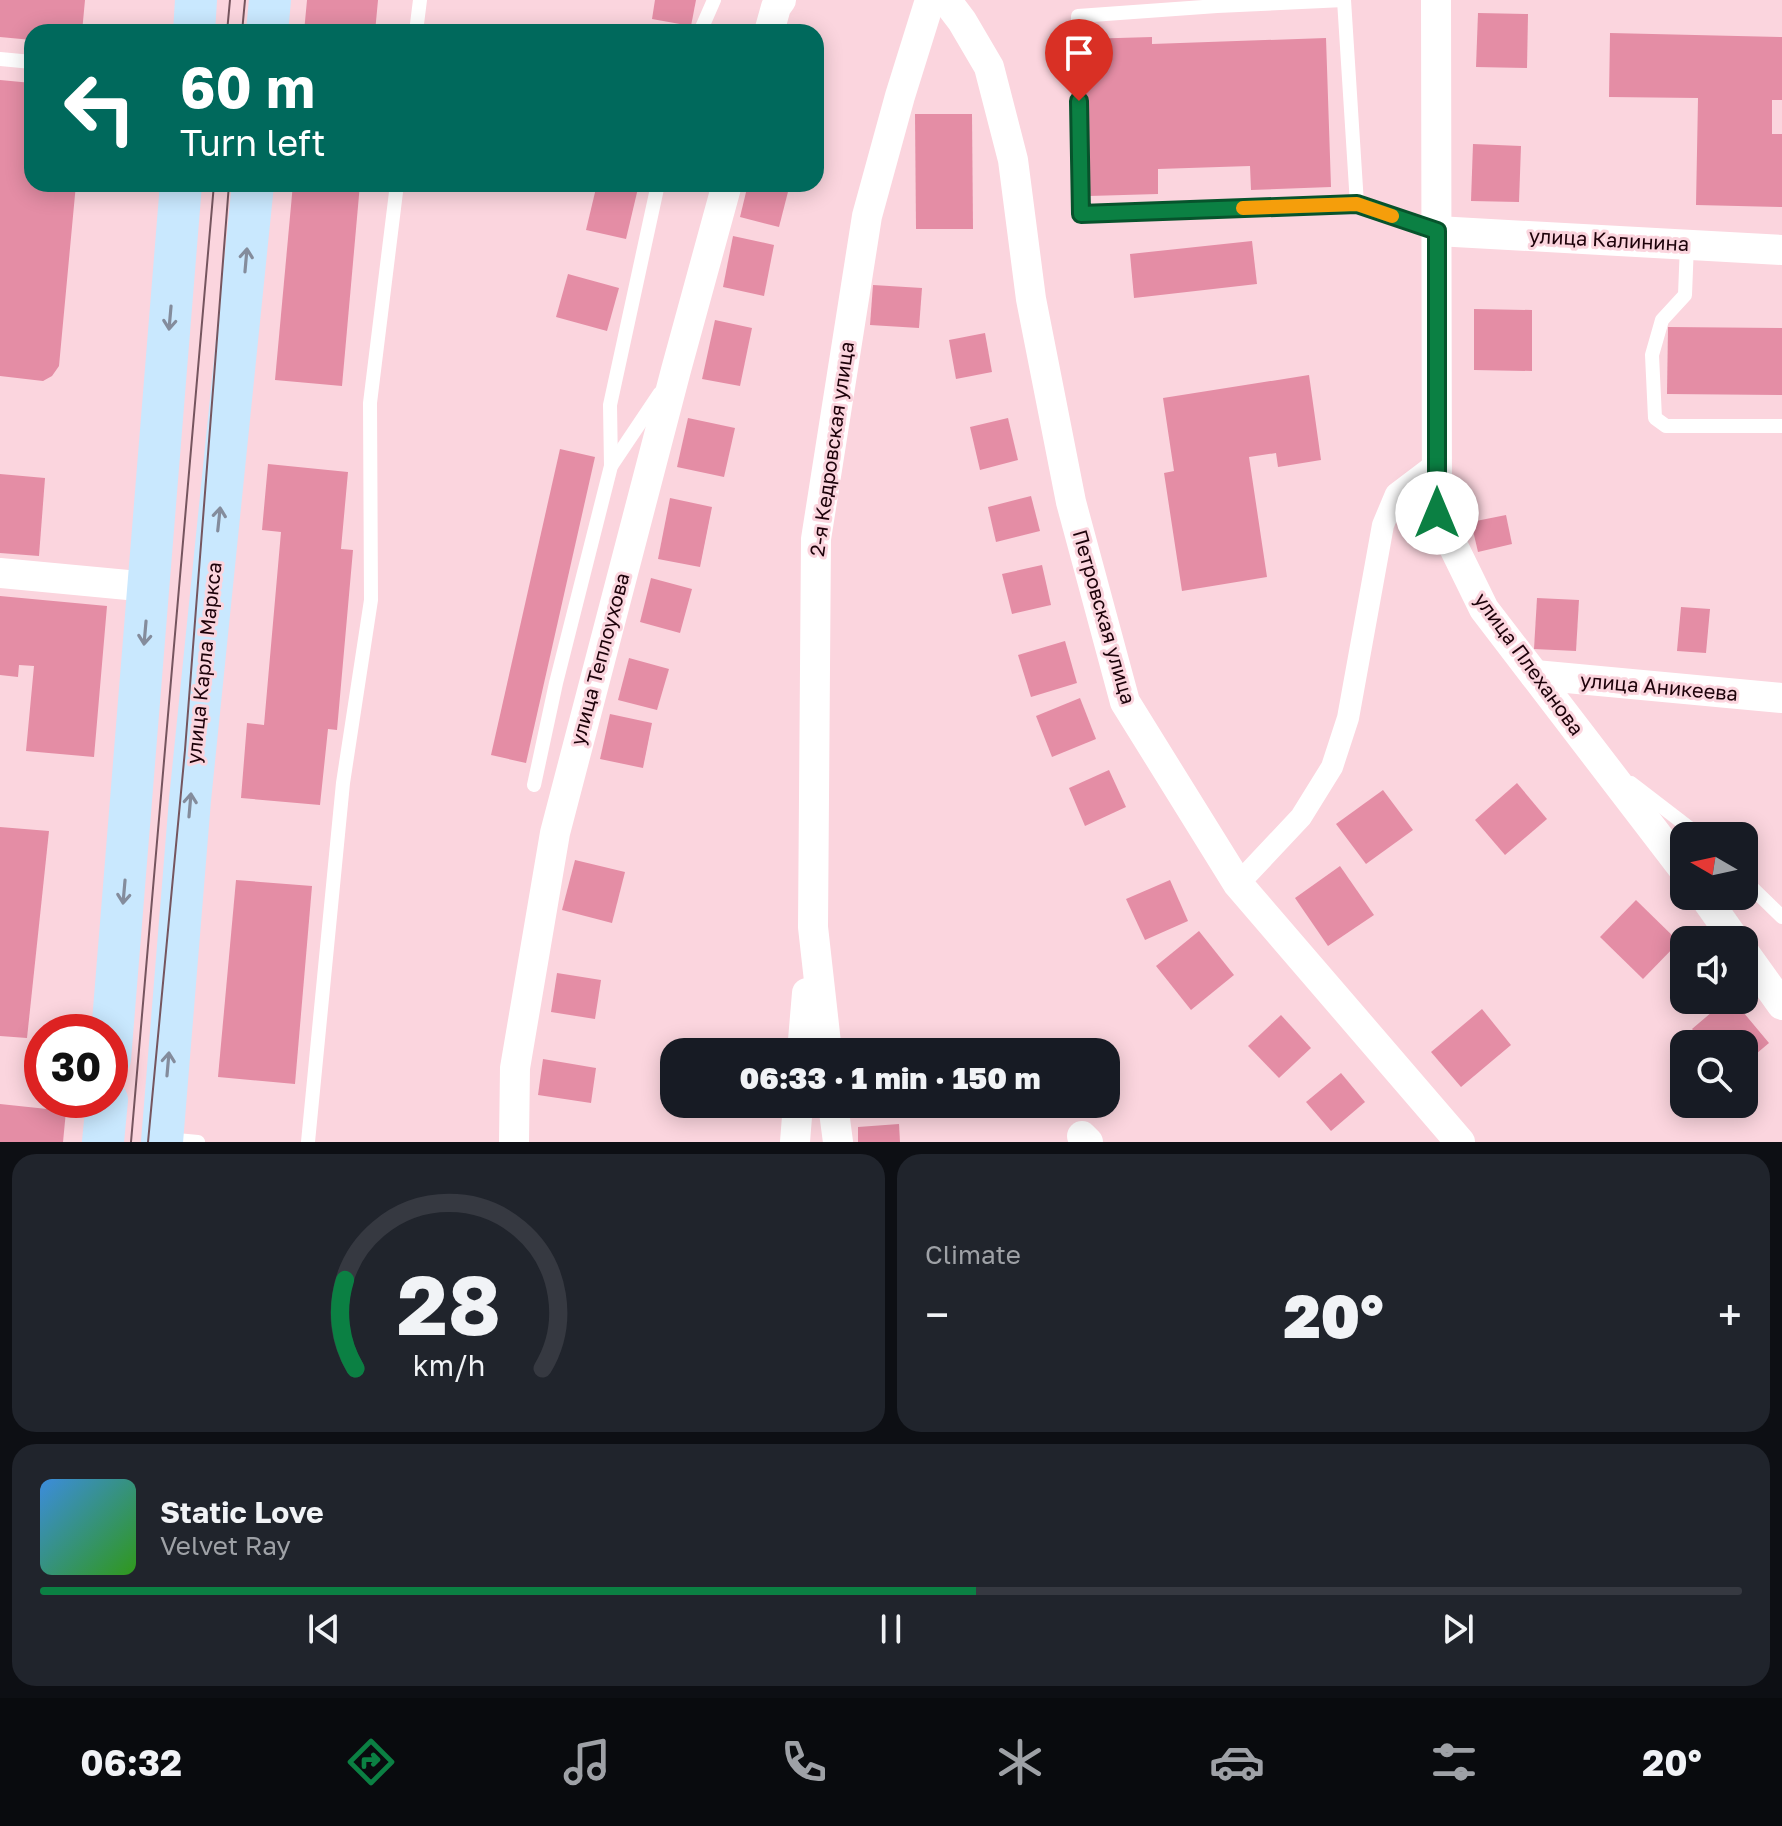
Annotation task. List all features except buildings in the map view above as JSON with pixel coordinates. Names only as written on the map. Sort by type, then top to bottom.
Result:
[{"type":"main road","points":[[194,24],[196,0]]},
{"type":"main road","points":[[268,24],[270,0]]},
{"type":"main road","points":[[114,1014],[180,192]]},
{"type":"main road","name":"улица Карла Маркса","points":[[174,1141],[190,800],[252,192]]},
{"type":"main road","points":[[103,1142],[105,1118]]},
{"type":"street","points":[[771,24],[781,0]]},
{"type":"street","name":"2-я Кедровская улица","points":[[825,1038],[813,927],[816,539],[867,216],[930,0]]},
{"type":"street","name":"Петровская улица","points":[[946,0],[989,67],[1013,160],[1031,299],[1071,502],[1125,702],[1238,884],[1460,1142]]},
{"type":"street","name":"улица Плеханова","points":[[1436,0],[1437,513],[1484,609],[1670,852]]},
{"type":"street","name":"улица Теплоухова","points":[[514,1142],[515,1068],[555,833],[725,192]]},
{"type":"street","name":"улица Калинина","points":[[1437,231],[1782,250]]},
{"type":"street","points":[[1238,884],[1301,817],[1332,767],[1348,718],[1383,525],[1396,494],[1437,463]]},
{"type":"street","points":[[0,573],[149,587]]},
{"type":"street","name":"улица Аникеева","points":[[1535,675],[1782,698]]},
{"type":"street","points":[[803,1038],[813,927]]},
{"type":"street","points":[[1758,972],[1782,1005]]},
{"type":"street","points":[[795,1142],[797,1118]]},
{"type":"street","points":[[835,1118],[838,1142]]},
{"type":"lane","points":[[417,24],[420,0]]},
{"type":"lane","points":[[704,24],[714,0]]},
{"type":"lane","points":[[1357,204],[1344,0],[1078,16],[1081,214],[1357,204],[1437,231]]},
{"type":"lane","points":[[0,59],[24,61]]},
{"type":"lane","points":[[308,1142],[343,783],[371,600],[370,403],[396,192]]},
{"type":"lane","points":[[534,785],[556,683],[611,466],[610,405],[656,192]]},
{"type":"lane","points":[[1687,244],[1685,295],[1662,320],[1652,355],[1655,418],[1666,426],[1782,426]]},
{"type":"lane","points":[[611,466],[676,370]]},
{"type":"lane","points":[[1599,759],[1682,822]]},
{"type":"lane","points":[[1758,894],[1782,917]]},
{"type":"tram line","points":[[228,24],[230,0]]},
{"type":"tram line","points":[[243,24],[245,0]]},
{"type":"tram line","points":[[131,1142],[213,192]]},
{"type":"tram line","points":[[148,1142],[185,750],[228,192]]},
{"type":"slow traffic","points":[[1243,208],[1357,204],[1392,216]]},
{"type":"route","points":[[1079,101],[1081,214],[1357,204],[1437,231],[1437,513]]}]
